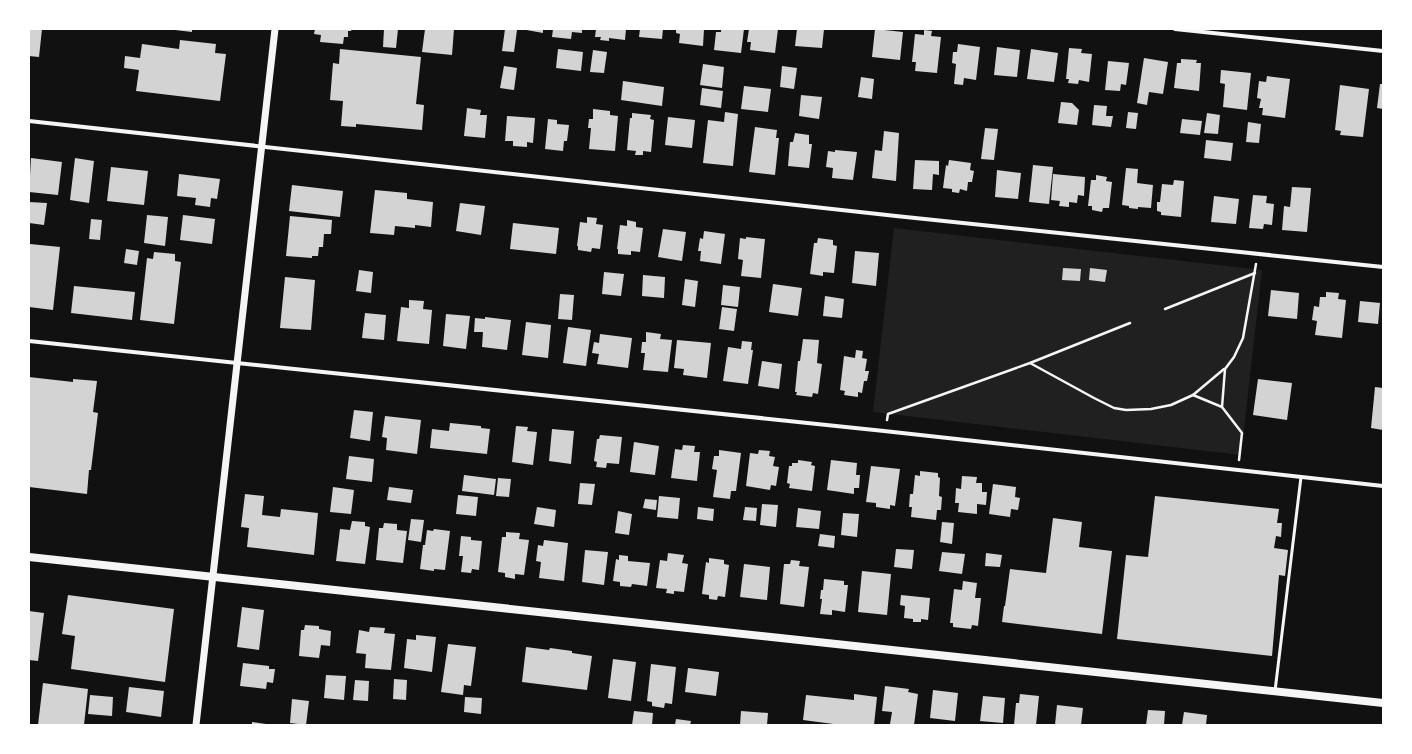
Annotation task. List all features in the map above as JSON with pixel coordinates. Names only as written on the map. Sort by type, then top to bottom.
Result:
[{"type":"main road","points":[[29,557],[1383,703]]},
{"type":"street","points":[[196,725],[274,29]]},
{"type":"street","points":[[1175,29],[1383,51]]},
{"type":"street","points":[[29,121],[896,216],[1383,267]]},
{"type":"street","points":[[29,341],[885,431],[1383,486]]},
{"type":"lane","points":[[1275,692],[1301,477]]},
{"type":"path","points":[[1030,363],[1114,408],[1126,410],[1151,410],[1171,405],[1193,395],[1225,369],[1234,357],[1243,338],[1258,254]]},
{"type":"path","points":[[1165,309],[1255,273]]},
{"type":"path","points":[[885,431],[888,414],[1030,363],[1130,323]]},
{"type":"path","points":[[1222,407],[1225,369]]},
{"type":"path","points":[[1193,395],[1222,407],[1242,433],[1238,470]]},
{"type":"shaded area","points":[[894,228],[1262,270],[1241,455],[873,412]]},
{"type":"building","points":[[29,29],[42,29],[39,57],[29,56]]},
{"type":"building","points":[[192,29],[192,32],[175,30]]},
{"type":"building","points":[[315,29],[352,29],[351,31],[348,31],[348,37],[344,37],[343,44],[320,42],[321,35],[314,34]]},
{"type":"building","points":[[384,29],[398,29],[396,48],[383,47]]},
{"type":"building","points":[[425,29],[454,29],[452,55],[422,52]]},
{"type":"building","points":[[505,29],[517,30],[514,52],[502,51]]},
{"type":"building","points":[[521,29],[543,29],[543,33]]},
{"type":"building","points":[[553,29],[582,29],[582,33],[572,32],[571,39],[552,37]]},
{"type":"building","points":[[596,29],[626,29],[625,40],[609,38],[609,41],[600,40],[601,37],[595,37]]},
{"type":"building","points":[[640,29],[663,29],[662,39],[639,37]]},
{"type":"building","points":[[676,29],[704,29],[703,46],[679,43],[680,34],[676,33]]},
{"type":"building","points":[[721,29],[744,29],[741,53],[714,50],[716,32],[721,32]]},
{"type":"building","points":[[749,29],[778,29],[775,53],[750,50],[751,42],[747,42]]},
{"type":"building","points":[[797,29],[824,29],[822,48],[795,46]]},
{"type":"building","points":[[875,29],[903,32],[900,60],[872,57]]},
{"type":"building","points":[[924,30],[932,31],[931,36],[941,37],[937,73],[915,71],[916,62],[912,62],[915,34],[924,35]]},
{"type":"building","points":[[180,40],[216,44],[215,53],[226,54],[220,101],[136,91],[139,70],[124,68],[125,56],[140,58],[142,44],[179,49]]},
{"type":"building","points":[[958,44],[980,47],[976,80],[964,78],[963,85],[954,84],[956,64],[952,63],[953,52],[957,52]]},
{"type":"building","points":[[997,47],[1020,50],[1017,77],[994,75]]},
{"type":"building","points":[[1069,48],[1082,49],[1081,53],[1092,54],[1089,82],[1079,80],[1078,84],[1068,83],[1069,79],[1066,79]]},
{"type":"building","points":[[340,49],[421,57],[416,104],[424,105],[422,130],[356,124],[356,127],[341,126],[343,101],[330,100],[333,63],[339,64]]},
{"type":"building","points":[[558,49],[583,52],[581,71],[556,68]]},
{"type":"building","points":[[1031,49],[1058,53],[1054,82],[1027,79]]},
{"type":"building","points":[[593,50],[607,52],[604,73],[590,72]]},
{"type":"building","points":[[1144,58],[1168,62],[1163,94],[1149,92],[1147,105],[1137,103]]},
{"type":"building","points":[[1181,59],[1197,60],[1196,63],[1201,63],[1199,91],[1174,88],[1177,63],[1181,63]]},
{"type":"building","points":[[1108,61],[1129,63],[1126,85],[1121,84],[1120,91],[1105,90]]},
{"type":"building","points":[[703,64],[724,67],[722,88],[700,85]]},
{"type":"building","points":[[504,66],[517,68],[514,90],[500,88]]},
{"type":"building","points":[[782,66],[797,68],[794,89],[780,87]]},
{"type":"building","points":[[1221,70],[1251,73],[1247,110],[1223,107],[1225,84],[1220,83]]},
{"type":"building","points":[[1267,76],[1290,79],[1285,118],[1262,115],[1263,108],[1259,108],[1261,99],[1257,98],[1259,81],[1266,82]]},
{"type":"building","points":[[861,77],[874,79],[872,99],[858,97]]},
{"type":"building","points":[[623,81],[664,87],[662,106],[621,100]]},
{"type":"building","points":[[1380,84],[1383,84],[1383,109],[1377,108]]},
{"type":"building","points":[[1340,85],[1369,89],[1363,137],[1340,135],[1341,131],[1335,130]]},
{"type":"building","points":[[744,86],[771,89],[768,112],[741,109]]},
{"type":"building","points":[[702,88],[723,91],[721,108],[700,105]]},
{"type":"building","points":[[801,95],[822,97],[819,119],[799,116]]},
{"type":"building","points":[[1061,102],[1072,103],[1079,110],[1077,125],[1058,123]]},
{"type":"building","points":[[1094,105],[1107,106],[1106,116],[1113,116],[1111,127],[1092,125]]},
{"type":"building","points":[[467,108],[481,110],[480,115],[487,115],[485,138],[464,136]]},
{"type":"building","points":[[593,109],[610,111],[610,115],[618,116],[615,151],[589,149],[591,128],[588,128],[589,119],[593,119]]},
{"type":"building","points":[[725,112],[738,114],[733,166],[703,163],[708,120],[724,122]]},
{"type":"building","points":[[1128,112],[1138,113],[1136,129],[1126,128]]},
{"type":"building","points":[[632,113],[651,115],[650,119],[654,120],[651,152],[643,151],[643,155],[635,155],[636,151],[627,150],[630,118],[632,118]]},
{"type":"building","points":[[1207,113],[1220,115],[1218,134],[1204,133]]},
{"type":"building","points":[[507,116],[535,118],[533,143],[527,142],[527,147],[513,146],[513,141],[505,141]]},
{"type":"building","points":[[668,117],[695,120],[692,148],[665,145]]},
{"type":"building","points":[[548,119],[557,120],[557,124],[569,125],[567,141],[564,141],[563,151],[545,149]]},
{"type":"building","points":[[1182,119],[1202,121],[1200,135],[1180,133]]},
{"type":"building","points":[[1248,122],[1261,124],[1259,143],[1246,142]]},
{"type":"building","points":[[755,127],[777,130],[776,138],[779,138],[775,175],[749,172]]},
{"type":"building","points":[[985,128],[998,129],[994,160],[981,159]]},
{"type":"building","points":[[884,131],[899,133],[896,181],[872,178],[875,150],[882,151]]},
{"type":"building","points":[[795,133],[809,135],[809,144],[812,144],[809,168],[788,166],[790,142],[793,142]]},
{"type":"building","points":[[1206,140],[1233,143],[1231,161],[1204,158]]},
{"type":"building","points":[[835,150],[857,152],[853,180],[832,178],[833,168],[826,167],[828,151],[835,152]]},
{"type":"building","points":[[31,158],[62,162],[58,195],[29,192]]},
{"type":"building","points":[[75,158],[94,161],[89,203],[70,200]]},
{"type":"building","points":[[915,160],[939,161],[939,175],[933,174],[932,190],[913,189]]},
{"type":"building","points":[[949,160],[971,163],[970,170],[974,171],[972,182],[968,182],[967,191],[960,189],[959,193],[952,192],[952,189],[943,188],[946,165],[948,166]]},
{"type":"building","points":[[1033,165],[1053,167],[1049,204],[1029,202]]},
{"type":"building","points":[[111,167],[148,171],[144,205],[107,201]]},
{"type":"building","points":[[1126,168],[1138,169],[1137,183],[1153,185],[1151,208],[1138,207],[1138,209],[1129,208],[1129,206],[1122,205]]},
{"type":"building","points":[[997,170],[1021,173],[1018,199],[995,197]]},
{"type":"building","points":[[179,174],[220,179],[217,199],[211,198],[210,207],[195,205],[196,198],[177,196]]},
{"type":"building","points":[[1053,174],[1085,177],[1084,196],[1078,195],[1077,203],[1069,202],[1069,207],[1059,206],[1060,201],[1051,200]]},
{"type":"building","points":[[1096,175],[1107,177],[1106,181],[1112,182],[1109,208],[1103,208],[1102,212],[1092,210],[1092,206],[1088,206],[1091,180],[1096,180]]},
{"type":"building","points":[[1174,180],[1184,181],[1181,217],[1161,215],[1161,212],[1157,211],[1157,202],[1160,202],[1162,184],[1173,185]]},
{"type":"building","points":[[292,185],[343,191],[340,217],[289,211]]},
{"type":"building","points":[[1292,187],[1311,188],[1307,232],[1282,230],[1284,206],[1290,207]]},
{"type":"building","points":[[375,190],[407,193],[407,199],[433,202],[431,227],[415,225],[415,228],[395,226],[394,235],[370,233]]},
{"type":"building","points":[[1253,195],[1267,196],[1266,203],[1274,204],[1272,225],[1264,224],[1263,229],[1249,228]]},
{"type":"building","points":[[1214,196],[1239,199],[1236,224],[1211,222]]},
{"type":"building","points":[[29,202],[47,203],[44,225],[29,223]]},
{"type":"building","points":[[460,203],[485,206],[481,235],[456,231]]},
{"type":"building","points":[[147,215],[168,217],[165,246],[144,243]]},
{"type":"building","points":[[183,215],[215,219],[212,244],[180,240]]},
{"type":"building","points":[[290,216],[332,220],[331,234],[324,234],[323,247],[319,247],[318,256],[312,256],[312,258],[286,256]]},
{"type":"building","points":[[587,217],[597,218],[596,224],[603,225],[600,249],[592,248],[591,252],[578,250],[577,246],[580,222],[587,223]]},
{"type":"building","points":[[91,219],[102,220],[100,240],[89,239]]},
{"type":"building","points":[[627,220],[636,222],[636,227],[643,228],[640,252],[631,251],[631,255],[618,254],[617,249],[620,225],[627,226]]},
{"type":"building","points":[[513,223],[559,228],[556,254],[510,249]]},
{"type":"building","points":[[663,229],[686,232],[682,261],[658,257]]},
{"type":"building","points":[[704,231],[725,234],[721,264],[700,261],[701,251],[698,251],[700,238],[703,239]]},
{"type":"building","points":[[746,237],[765,239],[761,278],[741,276],[743,260],[738,259],[740,238],[746,239]]},
{"type":"building","points":[[818,238],[833,240],[833,245],[837,246],[834,273],[823,272],[823,276],[810,274],[814,243],[817,243]]},
{"type":"building","points":[[30,244],[60,247],[53,310],[29,307]]},
{"type":"building","points":[[126,249],[139,251],[137,265],[124,263]]},
{"type":"building","points":[[855,251],[879,253],[876,286],[852,283]]},
{"type":"building","points":[[154,252],[175,254],[175,261],[181,262],[174,324],[140,320],[147,258],[153,259]]},
{"type":"building","points":[[1063,268],[1081,269],[1080,281],[1062,280]]},
{"type":"building","points":[[1090,268],[1107,270],[1105,282],[1089,280]]},
{"type":"building","points":[[359,270],[373,272],[371,293],[356,291]]},
{"type":"building","points":[[604,272],[624,274],[621,296],[602,294]]},
{"type":"building","points":[[643,275],[665,277],[664,298],[642,296]]},
{"type":"building","points":[[285,277],[315,280],[311,330],[280,328]]},
{"type":"building","points":[[685,279],[698,281],[695,307],[682,305]]},
{"type":"building","points":[[773,284],[802,288],[798,316],[769,312]]},
{"type":"building","points":[[723,285],[740,287],[738,307],[721,305]]},
{"type":"building","points":[[74,286],[135,292],[132,320],[71,313]]},
{"type":"building","points":[[1271,290],[1299,293],[1297,319],[1268,316]]},
{"type":"building","points":[[1326,292],[1339,293],[1338,299],[1346,300],[1342,338],[1315,335],[1317,321],[1312,320],[1314,306],[1319,307],[1320,297],[1326,297]]},
{"type":"building","points":[[560,294],[574,295],[572,320],[558,319]]},
{"type":"building","points":[[825,296],[844,299],[842,318],[823,316]]},
{"type":"building","points":[[409,300],[424,301],[423,309],[432,310],[429,344],[397,341],[401,307],[409,308]]},
{"type":"building","points":[[1360,301],[1380,303],[1378,324],[1358,322]]},
{"type":"building","points":[[722,307],[737,309],[734,331],[719,329]]},
{"type":"building","points":[[365,313],[386,315],[384,340],[362,338]]},
{"type":"building","points":[[446,314],[470,316],[466,349],[443,346]]},
{"type":"building","points":[[485,317],[511,320],[507,350],[482,347],[483,332],[474,332],[475,318],[485,319]]},
{"type":"building","points":[[526,322],[551,325],[548,358],[522,355]]},
{"type":"building","points":[[568,327],[591,330],[586,366],[563,363]]},
{"type":"building","points":[[646,332],[661,334],[660,339],[672,340],[668,372],[643,370],[645,353],[641,353],[642,342],[646,342]]},
{"type":"building","points":[[600,334],[632,338],[628,368],[597,364],[599,354],[592,353],[594,342],[599,343]]},
{"type":"building","points":[[803,339],[819,340],[817,363],[822,364],[818,394],[813,393],[812,397],[796,395],[797,392],[795,392],[798,361],[800,361]]},
{"type":"building","points":[[677,340],[711,343],[707,378],[683,375],[684,369],[674,368]]},
{"type":"building","points":[[742,341],[752,342],[751,350],[753,350],[748,384],[723,381],[728,347],[741,349]]},
{"type":"building","points":[[856,350],[863,351],[862,358],[867,359],[865,371],[869,371],[867,381],[864,381],[862,393],[858,392],[858,397],[844,395],[845,391],[840,390],[844,356],[855,358]]},
{"type":"building","points":[[762,361],[782,364],[779,389],[758,386]]},
{"type":"building","points":[[29,377],[73,382],[73,379],[97,381],[93,412],[98,413],[91,470],[89,470],[87,494],[29,487]]},
{"type":"building","points":[[1258,379],[1292,383],[1287,420],[1253,415]]},
{"type":"building","points":[[1375,387],[1383,388],[1383,430],[1371,428]]},
{"type":"building","points":[[354,410],[373,412],[370,441],[350,438]]},
{"type":"building","points":[[385,416],[421,420],[417,454],[386,450],[387,438],[382,437]]},
{"type":"building","points":[[450,423],[481,426],[481,428],[490,429],[487,454],[430,448],[432,429],[449,431]]},
{"type":"building","points":[[516,426],[528,427],[527,431],[537,432],[533,465],[512,462]]},
{"type":"building","points":[[552,429],[574,431],[571,464],[549,461]]},
{"type":"building","points":[[600,435],[622,437],[619,464],[607,463],[606,468],[596,467],[597,462],[594,461],[597,439],[599,439]]},
{"type":"building","points":[[634,442],[659,446],[655,475],[630,472]]},
{"type":"building","points":[[683,445],[695,446],[694,452],[700,452],[697,481],[671,478],[675,449],[682,450]]},
{"type":"building","points":[[719,450],[741,453],[736,491],[731,491],[730,499],[713,497],[717,470],[712,469],[714,456],[719,456]]},
{"type":"building","points":[[759,450],[770,451],[769,456],[775,457],[773,466],[779,467],[776,486],[771,485],[770,490],[746,486],[750,453],[758,454]]},
{"type":"building","points":[[349,456],[374,459],[372,482],[346,479]]},
{"type":"building","points":[[798,460],[812,462],[811,465],[815,466],[812,491],[789,488],[790,484],[787,483],[789,466],[792,466],[792,463],[798,463]]},
{"type":"building","points":[[831,460],[857,463],[856,475],[860,475],[859,488],[854,488],[854,494],[827,490]]},
{"type":"building","points":[[871,466],[900,469],[895,506],[890,505],[890,509],[876,507],[876,503],[866,502]]},
{"type":"building","points":[[920,471],[938,473],[938,477],[940,478],[939,496],[942,497],[941,510],[937,510],[936,520],[911,517],[912,507],[909,507],[910,494],[913,494],[915,475],[920,476]]},
{"type":"building","points":[[464,475],[496,479],[494,495],[462,491]]},
{"type":"building","points":[[962,476],[977,477],[976,483],[982,483],[982,492],[987,492],[986,505],[977,504],[977,514],[958,512],[959,503],[955,503],[956,488],[961,489]]},
{"type":"building","points":[[498,478],[511,479],[509,497],[496,496]]},
{"type":"building","points":[[580,483],[595,484],[592,505],[578,504]]},
{"type":"building","points":[[993,484],[1016,487],[1015,497],[1020,498],[1018,510],[1011,509],[1010,517],[989,514]]},
{"type":"building","points":[[333,487],[354,490],[351,514],[330,512]]},
{"type":"building","points":[[389,487],[413,490],[411,503],[387,500]]},
{"type":"building","points":[[245,494],[264,496],[262,515],[280,517],[281,509],[318,513],[314,555],[247,547],[249,528],[241,527]]},
{"type":"building","points":[[458,495],[478,497],[476,516],[456,514]]},
{"type":"building","points":[[659,496],[680,498],[678,519],[657,517]]},
{"type":"building","points":[[1155,496],[1279,509],[1277,523],[1282,523],[1281,537],[1276,536],[1274,548],[1288,550],[1285,576],[1279,575],[1272,656],[1117,639],[1126,555],[1148,557]]},
{"type":"building","points":[[645,499],[657,500],[656,510],[643,508]]},
{"type":"building","points":[[762,504],[778,505],[776,527],[760,525]]},
{"type":"building","points":[[537,507],[556,510],[554,527],[534,524]]},
{"type":"building","points":[[698,507],[714,509],[713,521],[697,519]]},
{"type":"building","points":[[745,507],[757,508],[756,521],[743,520]]},
{"type":"building","points":[[798,508],[821,511],[819,529],[796,527]]},
{"type":"building","points":[[618,511],[632,514],[629,535],[615,533]]},
{"type":"building","points":[[843,513],[859,514],[857,537],[841,535]]},
{"type":"building","points":[[1053,518],[1082,522],[1079,547],[1112,551],[1102,634],[1002,622],[1010,569],[1046,573]]},
{"type":"building","points":[[411,519],[424,520],[421,542],[408,540]]},
{"type":"building","points":[[352,521],[365,522],[365,526],[370,527],[365,564],[336,561],[340,529],[350,530]]},
{"type":"building","points":[[942,522],[954,523],[952,544],[940,542]]},
{"type":"building","points":[[384,523],[397,524],[397,530],[407,531],[403,563],[376,560],[379,528],[383,528]]},
{"type":"building","points":[[434,529],[450,531],[445,570],[434,569],[434,571],[420,569],[423,545],[425,545],[427,530],[433,531]]},
{"type":"building","points":[[506,532],[520,533],[519,539],[529,540],[524,575],[515,574],[515,579],[505,577],[505,573],[498,572],[502,537],[506,537]]},
{"type":"building","points":[[820,534],[835,536],[834,548],[818,546]]},
{"type":"building","points":[[461,536],[471,537],[471,540],[482,541],[479,570],[472,569],[471,573],[461,572],[463,556],[459,556]]},
{"type":"building","points":[[544,540],[568,543],[564,581],[539,578],[541,562],[536,561],[538,545],[543,546]]},
{"type":"building","points":[[896,549],[914,550],[912,569],[894,567]]},
{"type":"building","points":[[585,550],[608,552],[604,585],[582,582]]},
{"type":"building","points":[[942,552],[965,554],[962,574],[939,571]]},
{"type":"building","points":[[668,553],[684,555],[682,563],[688,564],[684,592],[674,591],[674,594],[666,593],[667,589],[656,588],[660,560],[667,561]]},
{"type":"building","points":[[986,553],[1002,555],[1000,567],[985,566]]},
{"type":"building","points":[[619,555],[628,556],[628,561],[650,563],[647,586],[632,584],[631,587],[620,586],[620,582],[613,581],[616,559],[619,560]]},
{"type":"building","points":[[709,558],[724,560],[724,564],[729,565],[725,597],[718,596],[717,600],[709,599],[709,595],[702,594],[706,562],[709,563]]},
{"type":"building","points":[[791,560],[800,561],[799,566],[809,567],[804,607],[780,604],[784,564],[790,564]]},
{"type":"building","points":[[744,564],[770,567],[767,600],[740,597]]},
{"type":"building","points":[[862,571],[891,574],[887,615],[858,612]]},
{"type":"building","points":[[824,579],[844,581],[844,585],[848,585],[845,612],[832,610],[832,615],[820,614],[822,599],[820,599],[821,590],[823,590]]},
{"type":"building","points":[[963,581],[977,583],[975,598],[981,598],[978,626],[972,625],[971,629],[953,627],[953,623],[950,623],[954,589],[962,590]]},
{"type":"building","points":[[68,595],[174,609],[165,682],[71,669],[75,636],[62,634]]},
{"type":"building","points":[[901,595],[930,598],[928,620],[921,619],[921,622],[913,622],[913,619],[904,618],[905,606],[900,605]]},
{"type":"building","points":[[242,607],[264,610],[259,650],[237,647]]},
{"type":"building","points":[[29,611],[44,613],[38,661],[29,660]]},
{"type":"building","points":[[305,625],[319,626],[319,629],[331,631],[330,646],[321,645],[319,658],[299,656],[301,630],[304,630]]},
{"type":"building","points":[[370,627],[385,628],[384,633],[395,634],[391,670],[365,668],[366,654],[356,653],[359,630],[369,632]]},
{"type":"building","points":[[416,635],[436,637],[432,672],[404,668],[407,639],[416,640]]},
{"type":"building","points":[[448,644],[476,647],[471,686],[464,685],[463,695],[441,692]]},
{"type":"building","points":[[526,647],[572,651],[572,653],[592,656],[587,690],[522,682]]},
{"type":"building","points":[[613,659],[636,662],[631,701],[608,698]]},
{"type":"building","points":[[243,663],[269,666],[269,669],[275,669],[273,683],[267,682],[266,689],[240,686]]},
{"type":"building","points":[[651,664],[676,667],[672,704],[665,703],[664,708],[652,706],[652,702],[647,701]]},
{"type":"building","points":[[688,668],[719,672],[716,696],[685,692]]},
{"type":"building","points":[[326,675],[346,676],[344,700],[324,698]]},
{"type":"building","points":[[394,679],[407,680],[406,700],[393,699]]},
{"type":"building","points":[[355,680],[369,681],[368,701],[353,700]]},
{"type":"building","points":[[43,683],[88,689],[84,725],[38,725]]},
{"type":"building","points":[[885,686],[909,689],[908,692],[918,694],[914,725],[890,724],[892,712],[882,711]]},
{"type":"building","points":[[129,687],[164,691],[161,717],[126,712]]},
{"type":"building","points":[[933,690],[958,693],[955,721],[930,718]]},
{"type":"building","points":[[854,694],[877,697],[874,725],[841,725],[803,720],[806,695],[854,700]]},
{"type":"building","points":[[1020,694],[1039,696],[1036,725],[1014,725],[1016,703],[1019,703]]},
{"type":"building","points":[[90,695],[113,697],[112,716],[88,714]]},
{"type":"building","points":[[983,696],[1005,698],[1003,723],[980,721]]},
{"type":"building","points":[[465,697],[482,698],[481,714],[464,712]]},
{"type":"building","points":[[292,699],[309,701],[306,725],[290,723]]},
{"type":"building","points":[[1057,705],[1083,708],[1081,725],[1055,725]]},
{"type":"building","points":[[1148,710],[1165,711],[1164,725],[1146,725]]},
{"type":"building","points":[[634,711],[653,713],[652,725],[632,725]]},
{"type":"building","points":[[741,711],[768,713],[767,725],[740,725]]},
{"type":"building","points":[[1184,712],[1207,715],[1206,725],[1182,725]]},
{"type":"building","points":[[676,719],[691,721],[690,725],[675,725]]},
{"type":"building","points":[[252,722],[266,724],[266,725],[252,725]]}]
